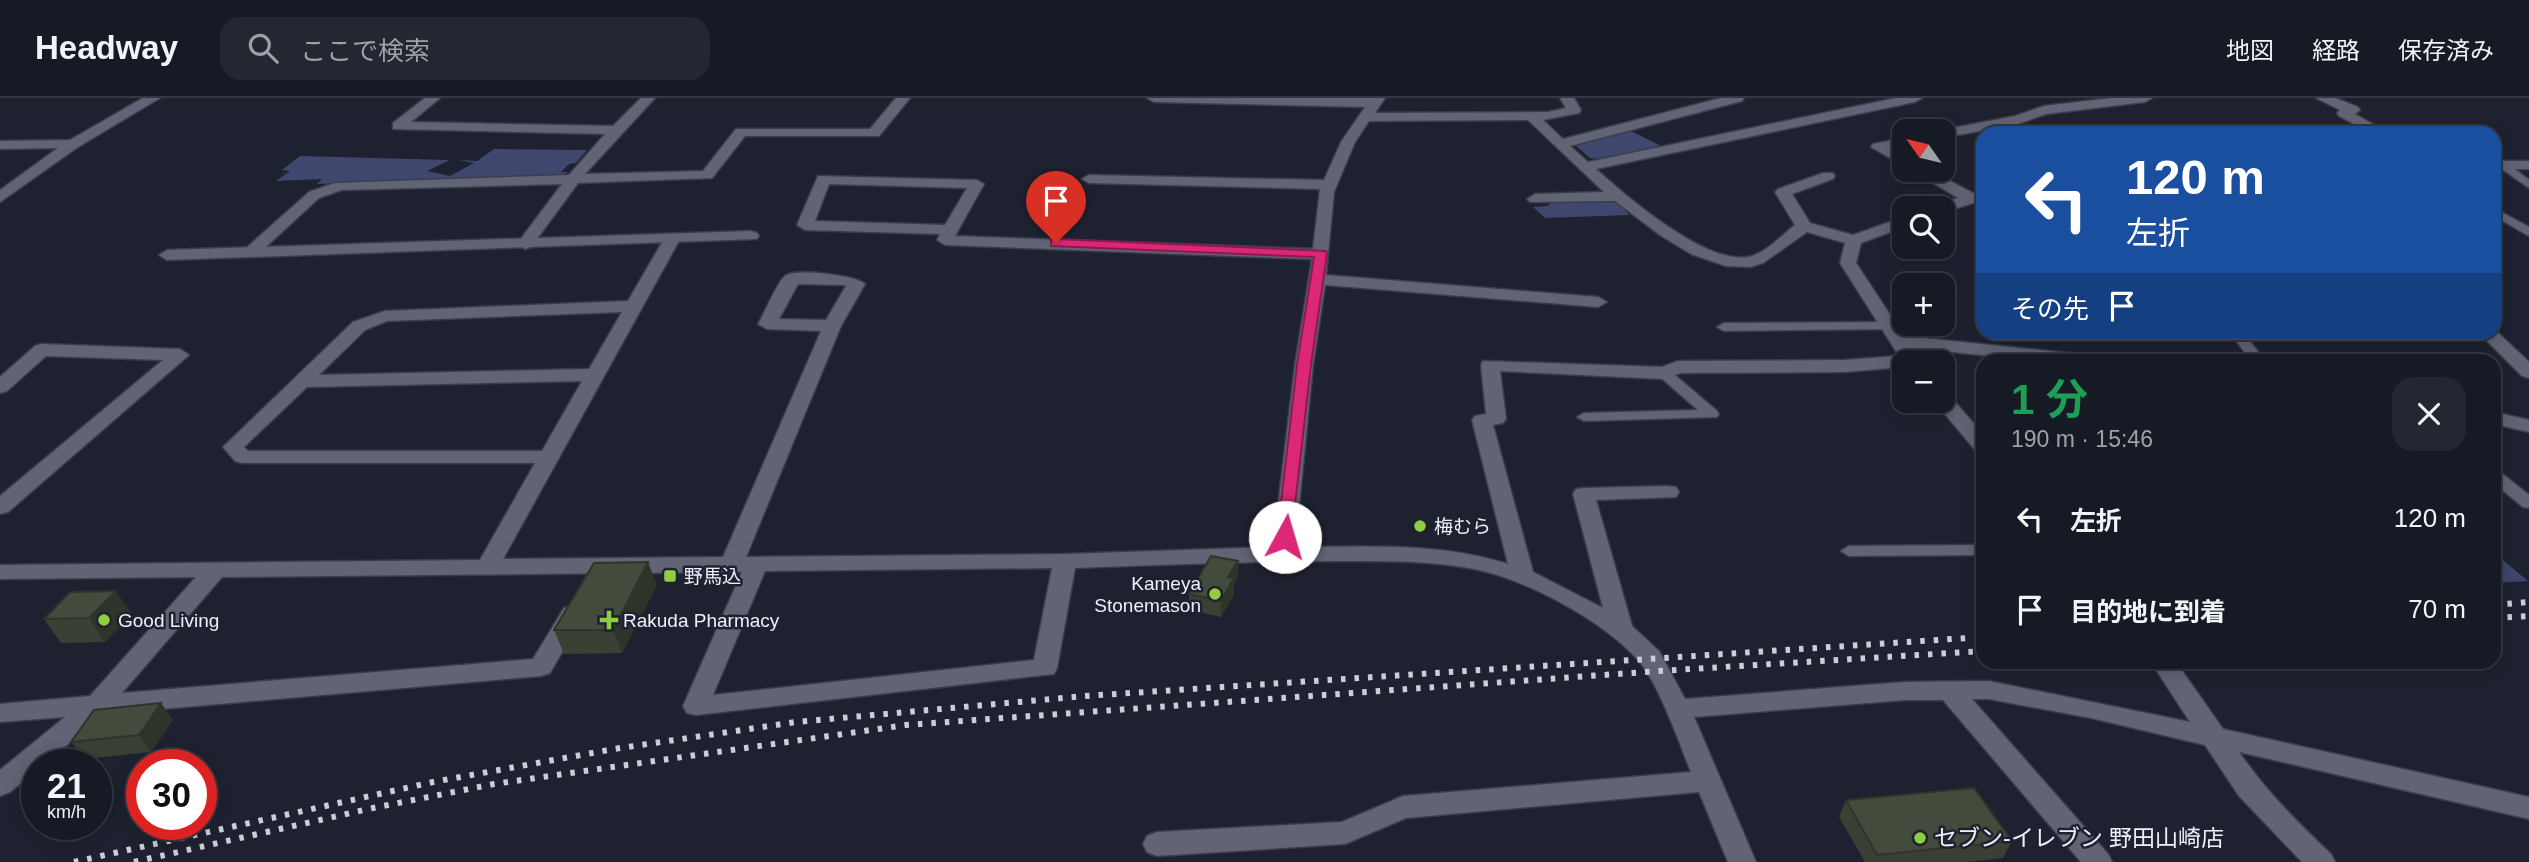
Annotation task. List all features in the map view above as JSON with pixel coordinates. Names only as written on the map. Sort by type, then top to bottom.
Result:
[{"type":"street","points":[[0,197],[73,144],[153,98]]},
{"type":"street","points":[[433,98],[398,127],[616,130]]},
{"type":"street","points":[[525,244],[588,160],[648,98]]},
{"type":"street","points":[[250,253],[314,195],[340,186],[707,175],[741,132],[874,133],[903,98]]},
{"type":"street","points":[[1154,98],[1371,106],[1531,116],[1548,116],[1574,110],[1567,98]]},
{"type":"street","points":[[1560,144],[1737,98]]},
{"type":"street","points":[[1587,167],[1915,98]]},
{"type":"street","points":[[1985,126],[2018,120],[2044,110],[2145,98]]},
{"type":"street","points":[[2323,98],[2353,110],[2344,113],[2368,126]]},
{"type":"street","points":[[1283,554],[1328,185],[1335,166],[1371,106]]},
{"type":"street","points":[[1531,116],[1646,218],[1701,252],[1748,263],[1761,258],[1804,226]]},
{"type":"street","points":[[1955,132],[1976,128]]},
{"type":"street","points":[[0,145],[73,144]]},
{"type":"street","points":[[1892,144],[1878,147],[1892,155]]},
{"type":"street","points":[[2501,165],[2529,165]]},
{"type":"street","points":[[1828,176],[1783,192],[1804,226],[1854,240],[1892,226]]},
{"type":"street","points":[[950,230],[805,225],[824,179],[976,184],[945,240],[1321,254]]},
{"type":"street","points":[[1089,179],[1328,185]]},
{"type":"street","points":[[1945,182],[1976,197]]},
{"type":"street","points":[[1535,199],[1619,196]]},
{"type":"street","points":[[1955,204],[1976,197]]},
{"type":"street","points":[[167,255],[751,236]]},
{"type":"street","points":[[487,567],[673,239]]},
{"type":"street","points":[[1854,240],[1848,263],[1892,331]]},
{"type":"street","points":[[731,565],[832,326],[856,284],[846,280],[792,279],[766,324],[832,326]]},
{"type":"street","points":[[1317,279],[1598,302]]},
{"type":"street","points":[[548,457],[242,457],[233,447],[359,326],[386,316],[634,306]]},
{"type":"street","points":[[1912,336],[2028,354]]},
{"type":"street","points":[[2495,340],[2529,372]]},
{"type":"street","points":[[0,387],[41,350],[180,355],[0,507]]},
{"type":"street","points":[[1523,576],[1482,420],[1496,419],[1490,365],[1664,373],[1678,367],[1892,363]]},
{"type":"street","points":[[303,381],[594,375]]},
{"type":"street","points":[[1954,413],[1976,439]]},
{"type":"street","points":[[2501,420],[2529,426]]},
{"type":"street","points":[[1621,630],[1584,494],[1668,492]]},
{"type":"street","points":[[0,572],[1065,561],[1283,554],[1425,554],[1478,562],[1523,576],[1570,598],[1621,630],[1650,657],[1678,709],[1742,862]]},
{"type":"street","points":[[757,565],[696,706],[1045,668],[1065,561]]},
{"type":"street","points":[[0,713],[541,667],[599,567]]},
{"type":"street","points":[[0,785],[96,706],[215,570]]},
{"type":"street","points":[[2168,669],[2249,788],[2280,823],[2321,862]]},
{"type":"street","points":[[1678,709],[1949,690],[1989,690],[2027,696],[2529,808]]},
{"type":"street","points":[[1949,690],[2098,862]]},
{"type":"street","points":[[1157,844],[1345,833],[1403,807],[1706,781]]},
{"type":"lane","points":[[2501,167],[2529,185]]},
{"type":"lane","points":[[2501,215],[2529,232]]},
{"type":"lane","points":[[1724,327],[1892,333]]},
{"type":"lane","points":[[1584,416],[1712,414],[1664,373]]},
{"type":"lane","points":[[2501,481],[2529,503]]},
{"type":"lane","points":[[1849,551],[1976,550]]},
{"type":"shaded area","points":[[1629,130],[1661,146],[1600,159],[1590,158],[1576,146],[1578,143]]},
{"type":"shaded area","points":[[494,149],[587,150],[576,163],[569,164],[561,172],[569,172],[556,177],[317,184],[322,179],[276,181],[290,171],[282,170],[300,156],[450,160],[427,171],[450,176],[474,163],[459,160],[477,161]]},
{"type":"shaded area","points":[[1608,200],[1619,203],[1629,215],[1545,218],[1533,207],[1547,206],[1552,202]]},
{"type":"shaded area","points":[[2501,559],[2528,581],[2501,583]]},
{"type":"building","points":[[1211,556],[1238,561],[1228,577],[1234,578],[1221,601],[1189,594]]},
{"type":"building","points":[[648,562],[613,630],[554,630],[594,563]]},
{"type":"building","points":[[116,591],[89,618],[44,619],[70,592]]},
{"type":"building","points":[[161,703],[139,735],[71,742],[94,710]]},
{"type":"building","name":"セブン-イレブン 野田山崎店","points":[[1974,788],[2012,841],[1877,855],[1846,800]]},
{"type":"railway","points":[[2501,604],[2529,602]]},
{"type":"railway","points":[[2501,618],[2529,616]]},
{"type":"railway","points":[[74,862],[433,782],[614,749],[796,722],[1085,696],[1976,637]]},
{"type":"railway","points":[[134,862],[373,808],[494,784],[906,725],[1659,671],[1976,651]]},
{"type":"place","name":"梅むら","points":[[1420,526]]},
{"type":"place","name":"野馬込","points":[[670,576]]},
{"type":"place","name":"Kameya Stonemason","points":[[1215,594]]},
{"type":"place","name":"Good Living","points":[[104,620]]},
{"type":"place","name":"Rakuda Pharmacy","points":[[609,620]]},
{"type":"place","name":"セブン-イレブン 野田山崎店","points":[[1920,838]]},
{"type":"route","points":[[1056,243],[1321,254],[1304,365],[1285,537]]}]
